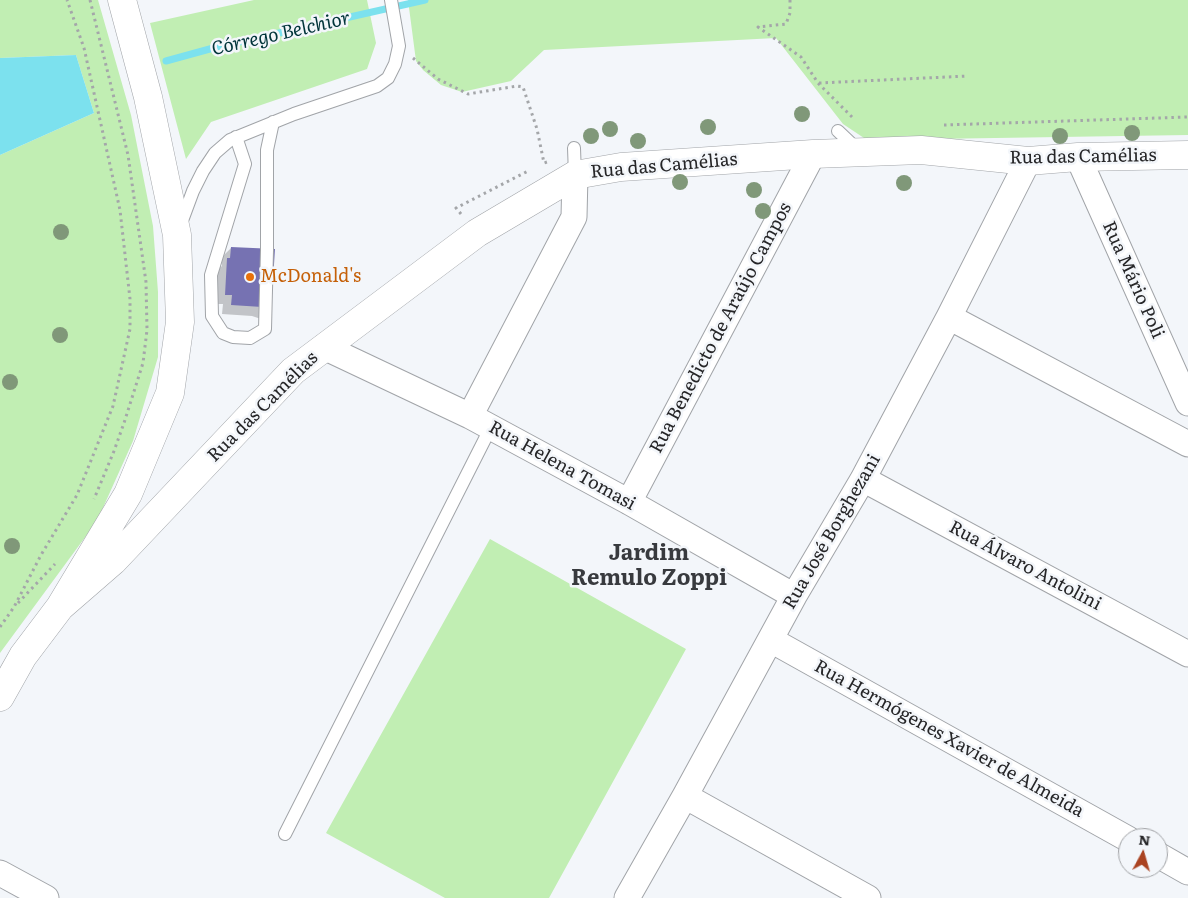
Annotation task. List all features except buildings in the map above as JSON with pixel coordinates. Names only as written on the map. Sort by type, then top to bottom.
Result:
[{"type":"main road","points":[[0,697],[23,656],[60,607],[128,494],[170,393],[180,322],[177,235],[129,1]]},
{"type":"main road","name":"Rua das Camélias","points":[[60,607],[113,561],[293,371],[574,159],[621,167],[814,154],[921,150],[1028,161],[1078,157],[1188,155]]},
{"type":"main road","points":[[0,677],[23,656]]},
{"type":"street","name":"Rua Benedicto de Araújo Campos","points":[[629,502],[814,154]]},
{"type":"street","name":"Rua Mário Poli","points":[[1078,157],[1188,403]]},
{"type":"street","points":[[480,421],[574,217],[574,159]]},
{"type":"street","name":"Rua José Borghezani","points":[[627,898],[794,596],[863,478],[949,317],[1028,161]]},
{"type":"street","points":[[949,317],[1188,444]]},
{"type":"street","name":"Rua Helena Tomasi","points":[[324,347],[480,421],[629,502],[794,596]]},
{"type":"street","name":"Rua Álvaro Antolini","points":[[863,478],[1188,654]]},
{"type":"street","name":"Rua Hermógenes Xavier de Almeida","points":[[771,640],[1118,833]]},
{"type":"street","points":[[685,796],[868,898]]},
{"type":"street","points":[[1168,861],[1188,872]]},
{"type":"street","points":[[0,873],[46,898]]},
{"type":"lane","points":[[177,235],[193,191],[204,170],[215,153],[236,137],[273,122],[377,86],[388,78],[395,64],[398,39],[391,0]]},
{"type":"lane","points":[[236,137],[245,164],[211,275],[212,316],[223,334],[233,337],[250,338],[265,329],[268,250],[267,150],[273,122]]},
{"type":"lane","points":[[838,131],[861,152]]},
{"type":"lane","points":[[285,834],[480,421]]},
{"type":"path","points":[[14,608],[41,555],[78,495],[113,406],[130,329],[130,299],[120,210],[84,48],[67,0]]},
{"type":"path","points":[[90,0],[128,155],[146,282],[148,330],[142,363],[124,423],[91,505]]},
{"type":"path","points":[[790,0],[790,13],[786,24],[758,27],[801,57],[818,83],[858,123]]},
{"type":"path","points":[[398,39],[438,80],[468,94],[517,86],[523,87],[537,129],[544,163],[574,159]]},
{"type":"path","points":[[818,83],[968,76]]},
{"type":"path","points":[[0,627],[14,608],[60,559]]},
{"type":"green space","points":[[0,0],[98,0],[131,115],[153,226],[158,292],[158,357],[133,441],[97,521],[0,653],[0,155],[94,113],[76,55],[0,58]]},
{"type":"green space","points":[[254,0],[367,0],[376,43],[367,69],[211,122],[186,159],[150,23]]},
{"type":"green space","points":[[408,0],[1188,0],[1188,135],[867,140],[843,124],[776,38],[544,50],[511,81],[462,92],[441,85],[423,70],[416,61]]},
{"type":"green space","points":[[490,539],[686,649],[549,898],[445,898],[326,833]]},
{"type":"water","points":[[76,55],[94,113],[0,155],[0,58]]},
{"type":"waterway","name":"Córrego Belchior","points":[[166,61],[217,47],[425,0]]},
{"type":"place","name":"McDonald's","points":[[250,277]]},
{"type":"district","name":"Jardim Remulo Zoppi","points":[[649,566]]}]
